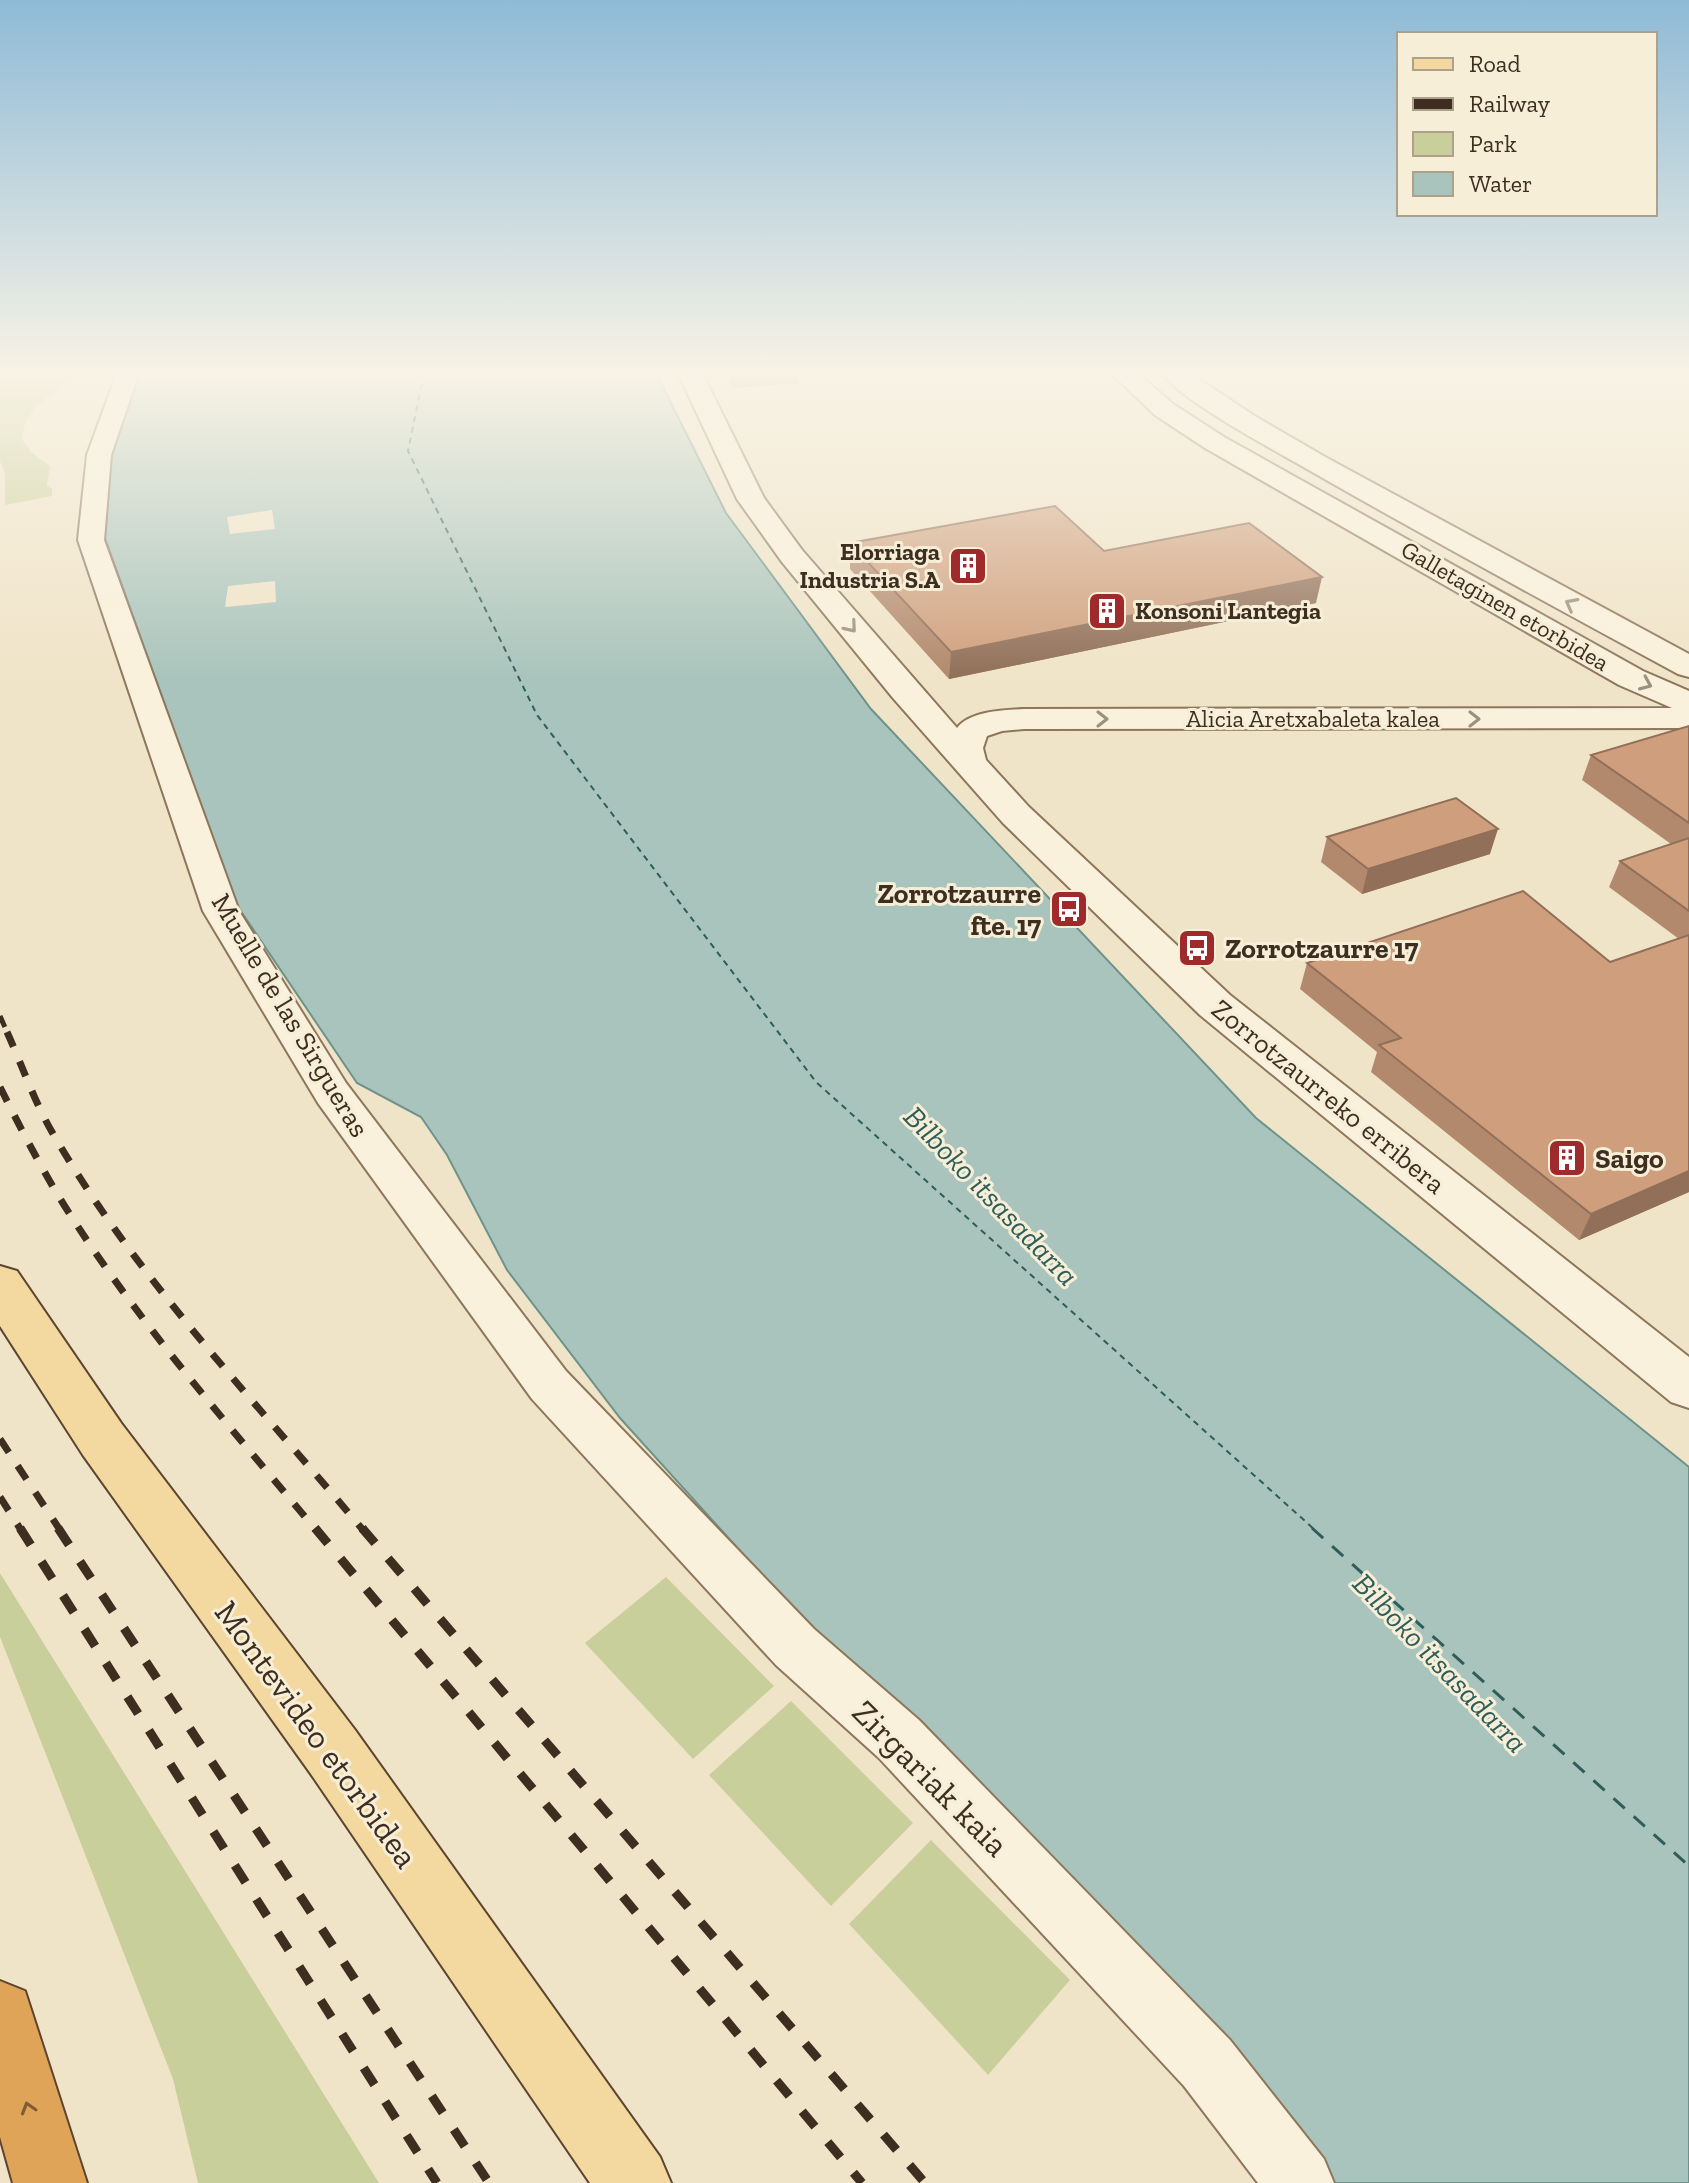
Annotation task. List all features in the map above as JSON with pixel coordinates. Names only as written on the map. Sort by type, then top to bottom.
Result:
[{"type":"highway","points":[[0,2016],[50,2183]]},
{"type":"main road","name":"Montevideo etorbidea","points":[[0,1285],[102,1439],[333,1752],[634,2183]]},
{"type":"street","name":"Muelle de las Sirgueras","points":[[97,475],[91,540],[221,911],[332,1093],[549,1385]]},
{"type":"street","name":"Zorrotzaurreko erribera","points":[[739,475],[751,499],[792,556],[924,712],[976,743],[1016,815],[1215,1005],[1689,1387]]},
{"type":"street","name":"Galletaginen etorbidea","points":[[1273,475],[1631,678],[1689,703]]},
{"type":"street","name":"Galletaginen etorbidea","points":[[1337,475],[1475,553],[1689,667]]},
{"type":"street","name":"Alicia Aretxabaleta kalea","points":[[976,743],[1024,719],[1689,718]]},
{"type":"street","name":"Zirgariak kaia","points":[[549,1385],[795,1647],[899,1739],[1207,2063],[1300,2183]]},
{"type":"green space","points":[[5,475],[49,475],[47,485],[52,489],[52,496],[5,505]]},
{"type":"green space","points":[[0,1573],[379,2183],[198,2183],[173,2079],[0,1637]]},
{"type":"green space","points":[[666,1577],[774,1686],[693,1759],[585,1643]]},
{"type":"green space","points":[[791,1701],[913,1823],[831,1906],[709,1775]]},
{"type":"green space","points":[[931,1840],[1070,1980],[988,2075],[849,1924]]},
{"type":"water","name":"Bilboko itsasadarra","points":[[110,475],[707,475],[726,513],[871,709],[1256,1118],[1689,1467],[1689,2183],[1328,2183],[799,1616],[620,1418],[507,1270],[447,1155],[421,1117],[357,1083],[236,904],[105,538]]},
{"type":"pier","points":[[272,510],[275,529],[230,534],[227,517]]},
{"type":"pier","points":[[275,581],[276,602],[225,607],[228,586]]},
{"type":"building","points":[[1055,506],[1104,551],[1249,523],[1322,577],[951,652],[850,543]]},
{"type":"building","points":[[1689,726],[1689,823],[1591,755]]},
{"type":"building","points":[[1456,798],[1498,829],[1368,869],[1327,837]]},
{"type":"building","points":[[1689,838],[1689,911],[1620,861]]},
{"type":"building","points":[[1523,891],[1610,962],[1689,935],[1689,1171],[1591,1214],[1379,1045],[1401,1038],[1307,963]]},
{"type":"ferry route","points":[[420,475],[537,715],[816,1082],[1315,1530]]},
{"type":"ferry route","points":[[1312,1528],[1689,1866]]},
{"type":"railway","points":[[0,1016],[8,1034]]},
{"type":"railway","points":[[7,1032],[52,1132],[121,1238],[199,1338],[363,1530]]},
{"type":"railway","points":[[0,1087],[71,1216],[128,1298],[316,1530]]},
{"type":"railway","points":[[0,1439],[60,1530]]},
{"type":"railway","points":[[0,1497],[21,1530]]},
{"type":"railway","points":[[20,1528],[437,2183]]},
{"type":"railway","points":[[58,1528],[489,2183]]},
{"type":"railway","points":[[315,1528],[862,2183]]},
{"type":"railway","points":[[362,1528],[925,2183]]},
{"type":"place","name":"Elorriaga Industria S.A","points":[[968,566]]},
{"type":"place","name":"Konsoni Lantegia","points":[[1107,611]]},
{"type":"place","name":"Zorrotzaurre fte. 17","points":[[1069,909]]},
{"type":"place","name":"Zorrotzaurre 17","points":[[1197,948]]},
{"type":"place","name":"Saigo","points":[[1567,1158]]}]
